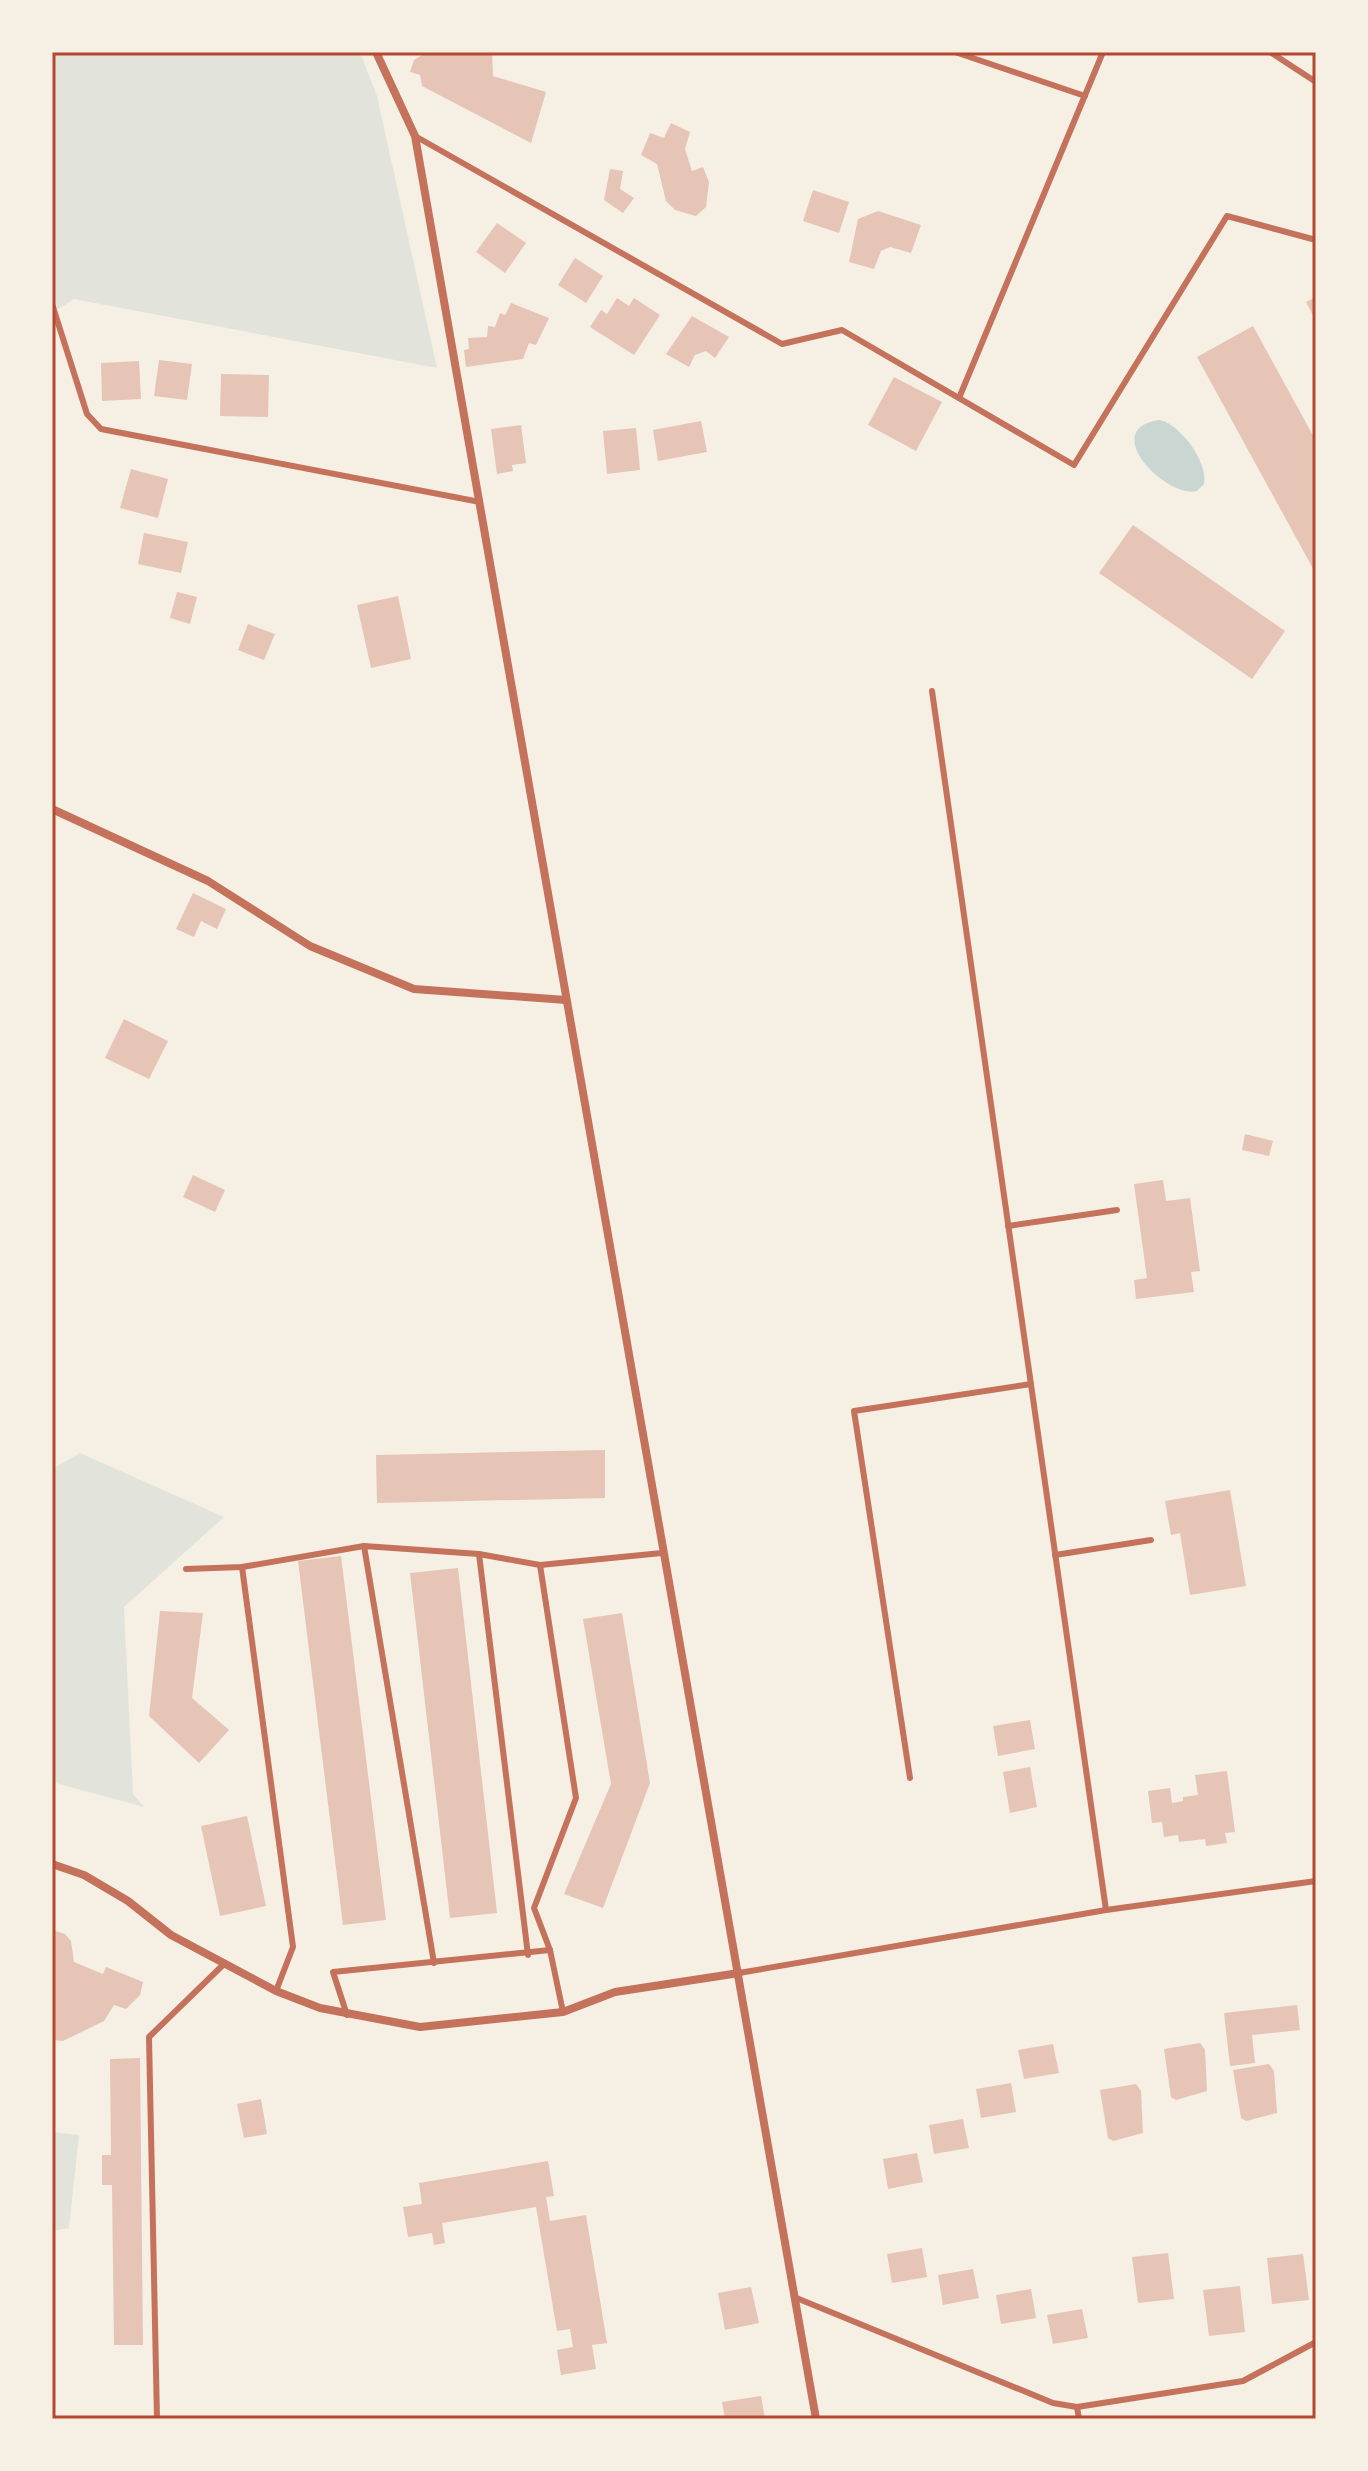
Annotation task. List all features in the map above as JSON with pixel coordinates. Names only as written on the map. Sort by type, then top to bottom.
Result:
[{"type":"street","points":[[376,52],[415,136],[816,2419]]},
{"type":"street","points":[[52,809],[208,881],[310,946],[414,989],[566,1000]]},
{"type":"street","points":[[52,1864],[84,1875],[128,1901],[171,1935],[276,1991],[347,2015],[420,2027],[563,2012],[615,1992],[739,1973]]},
{"type":"lane","points":[[955,52],[1085,96]]},
{"type":"lane","points":[[959,398],[1103,52]]},
{"type":"lane","points":[[1270,52],[1316,82]]},
{"type":"lane","points":[[415,136],[782,344],[842,330],[1074,465],[1227,216],[1316,240]]},
{"type":"lane","points":[[52,304],[87,414],[101,429],[480,502]]},
{"type":"lane","points":[[932,691],[1106,1910]]},
{"type":"lane","points":[[1008,1226],[1117,1210]]},
{"type":"lane","points":[[910,1778],[854,1411],[1031,1384]]},
{"type":"lane","points":[[1055,1555],[1151,1540]]},
{"type":"lane","points":[[186,1569],[242,1567],[364,1546],[479,1554],[540,1565],[662,1553]]},
{"type":"lane","points":[[364,1546],[434,1963]]},
{"type":"lane","points":[[479,1554],[528,1955]]},
{"type":"lane","points":[[540,1565],[576,1798],[534,1908],[550,1950],[563,2012]]},
{"type":"lane","points":[[242,1567],[293,1947],[276,1991]]},
{"type":"lane","points":[[739,1973],[1106,1910],[1316,1881]]},
{"type":"lane","points":[[347,2015],[333,1972],[528,1955],[550,1950]]},
{"type":"lane","points":[[157,2419],[149,2037],[225,1963]]},
{"type":"lane","points":[[794,2297],[1053,2403],[1077,2407],[1243,2381],[1316,2342]]},
{"type":"lane","points":[[1077,2407],[1079,2419]]},
{"type":"shaded area","points":[[52,52],[360,52],[377,96],[437,368],[74,299],[52,313]]},
{"type":"shaded area","points":[[1160,420],[1176,429],[1197,455],[1202,465],[1204,484],[1197,491],[1184,491],[1169,484],[1143,462],[1136,448],[1135,436],[1142,426]]},
{"type":"shaded area","points":[[80,1453],[224,1517],[124,1607],[133,1794],[144,1807],[52,1782],[52,1469]]},
{"type":"shaded area","points":[[52,2132],[79,2135],[69,2228],[52,2231]]},
{"type":"building","points":[[427,52],[492,52],[493,76],[546,92],[531,143],[422,86],[420,75],[410,72],[414,60]]},
{"type":"building","points":[[671,123],[690,132],[685,149],[692,171],[703,167],[709,182],[706,207],[696,216],[675,210],[666,201],[657,164],[641,155],[650,133],[664,138]]},
{"type":"building","points":[[610,169],[623,171],[620,189],[634,198],[623,213],[604,200]]},
{"type":"building","points":[[813,190],[849,202],[839,233],[803,221]]},
{"type":"building","points":[[878,211],[921,225],[911,253],[890,247],[881,251],[874,269],[849,262],[858,219]]},
{"type":"building","points":[[497,223],[526,243],[505,273],[476,252]]},
{"type":"building","points":[[575,258],[603,276],[586,303],[558,285]]},
{"type":"building","points":[[1316,297],[1316,321],[1306,302]]},
{"type":"building","points":[[617,298],[629,306],[634,298],[660,315],[634,355],[590,327],[601,310],[607,314]]},
{"type":"building","points":[[511,303],[549,318],[536,345],[529,343],[523,359],[466,367],[464,350],[469,349],[468,338],[487,337],[488,326],[495,327],[500,313],[505,315]]},
{"type":"building","points":[[692,316],[729,337],[715,358],[706,351],[695,355],[689,367],[666,354]]},
{"type":"building","points":[[1253,326],[1316,441],[1316,574],[1197,357]]},
{"type":"building","points":[[159,360],[192,364],[187,400],[154,396]]},
{"type":"building","points":[[139,361],[141,399],[102,401],[101,363]]},
{"type":"building","points":[[221,374],[269,375],[268,417],[220,416]]},
{"type":"building","points":[[894,377],[942,402],[916,451],[868,425]]},
{"type":"building","points":[[701,421],[707,452],[658,461],[653,430]]},
{"type":"building","points":[[521,425],[526,463],[512,465],[513,471],[497,474],[491,429]]},
{"type":"building","points":[[636,428],[640,470],[607,474],[603,431]]},
{"type":"building","points":[[131,469],[168,479],[158,518],[120,508]]},
{"type":"building","points":[[1133,525],[1285,631],[1252,679],[1099,573]]},
{"type":"building","points":[[144,533],[188,542],[181,573],[138,564]]},
{"type":"building","points":[[177,592],[197,597],[190,624],[170,618]]},
{"type":"building","points":[[398,596],[411,659],[371,668],[357,605]]},
{"type":"building","points":[[248,624],[275,634],[264,660],[238,650]]},
{"type":"building","points":[[193,893],[226,909],[217,929],[201,921],[194,937],[176,929]]},
{"type":"building","points":[[124,1019],[168,1041],[149,1079],[105,1058]]},
{"type":"building","points":[[1245,1134],[1273,1141],[1269,1156],[1242,1150]]},
{"type":"building","points":[[193,1175],[225,1190],[215,1212],[183,1197]]},
{"type":"building","points":[[1163,1180],[1166,1201],[1190,1198],[1200,1271],[1191,1272],[1194,1292],[1136,1299],[1134,1280],[1147,1278],[1134,1184]]},
{"type":"building","points":[[605,1450],[605,1498],[377,1503],[376,1455]]},
{"type":"building","points":[[1230,1490],[1246,1586],[1190,1595],[1180,1533],[1171,1535],[1165,1501]]},
{"type":"building","points":[[341,1556],[386,1920],[343,1925],[298,1561]]},
{"type":"building","points":[[458,1568],[497,1913],[450,1918],[410,1573]]},
{"type":"building","points":[[160,1611],[203,1613],[192,1698],[229,1730],[199,1763],[149,1716]]},
{"type":"building","points":[[622,1613],[650,1783],[603,1908],[564,1894],[611,1784],[583,1619]]},
{"type":"building","points":[[1030,1720],[1035,1749],[998,1756],[993,1726]]},
{"type":"building","points":[[1030,1767],[1037,1807],[1010,1813],[1003,1772]]},
{"type":"building","points":[[1227,1771],[1235,1832],[1225,1833],[1227,1843],[1206,1846],[1205,1839],[1179,1842],[1178,1835],[1164,1837],[1162,1822],[1152,1823],[1148,1791],[1170,1788],[1172,1803],[1183,1801],[1183,1797],[1198,1795],[1195,1775]]},
{"type":"building","points":[[247,1816],[266,1906],[220,1916],[201,1826]]},
{"type":"building","points":[[52,1930],[65,1934],[71,1941],[74,1962],[103,1974],[106,1967],[143,1982],[140,1995],[126,2009],[114,2005],[104,2021],[63,2041],[52,2040]]},
{"type":"building","points":[[1297,2005],[1300,2030],[1252,2035],[1255,2063],[1230,2066],[1224,2013]]},
{"type":"building","points":[[1200,2043],[1205,2050],[1207,2091],[1176,2100],[1171,2097],[1164,2049]]},
{"type":"building","points":[[1053,2044],[1059,2073],[1024,2079],[1018,2050]]},
{"type":"building","points":[[140,2058],[143,2345],[114,2345],[112,2185],[102,2185],[102,2155],[111,2155],[110,2059]]},
{"type":"building","points":[[1269,2064],[1274,2071],[1277,2113],[1246,2121],[1241,2118],[1233,2070]]},
{"type":"building","points":[[1011,2083],[1016,2112],[981,2118],[976,2089]]},
{"type":"building","points":[[1136,2084],[1141,2091],[1143,2133],[1113,2141],[1108,2138],[1100,2090]]},
{"type":"building","points":[[261,2099],[267,2134],[244,2138],[237,2104]]},
{"type":"building","points":[[963,2119],[969,2148],[934,2154],[929,2125]]},
{"type":"building","points":[[917,2153],[923,2182],[888,2189],[883,2159]]},
{"type":"building","points":[[548,2161],[554,2196],[546,2197],[550,2221],[586,2215],[607,2343],[592,2345],[596,2369],[561,2375],[557,2350],[573,2347],[570,2329],[557,2331],[536,2207],[442,2223],[445,2243],[434,2245],[432,2233],[408,2237],[403,2207],[422,2204],[419,2183]]},
{"type":"building","points":[[922,2248],[927,2277],[892,2283],[887,2254]]},
{"type":"building","points":[[1168,2253],[1174,2299],[1138,2303],[1132,2257]]},
{"type":"building","points":[[1303,2254],[1309,2300],[1272,2304],[1267,2258]]},
{"type":"building","points":[[973,2269],[979,2298],[943,2305],[938,2275]]},
{"type":"building","points":[[1240,2286],[1245,2332],[1209,2336],[1203,2290]]},
{"type":"building","points":[[751,2287],[759,2323],[725,2330],[718,2293]]},
{"type":"building","points":[[1031,2289],[1036,2318],[1001,2324],[996,2295]]},
{"type":"building","points":[[1082,2309],[1088,2338],[1053,2344],[1047,2315]]},
{"type":"building","points":[[761,2396],[765,2419],[725,2419],[722,2402]]}]
